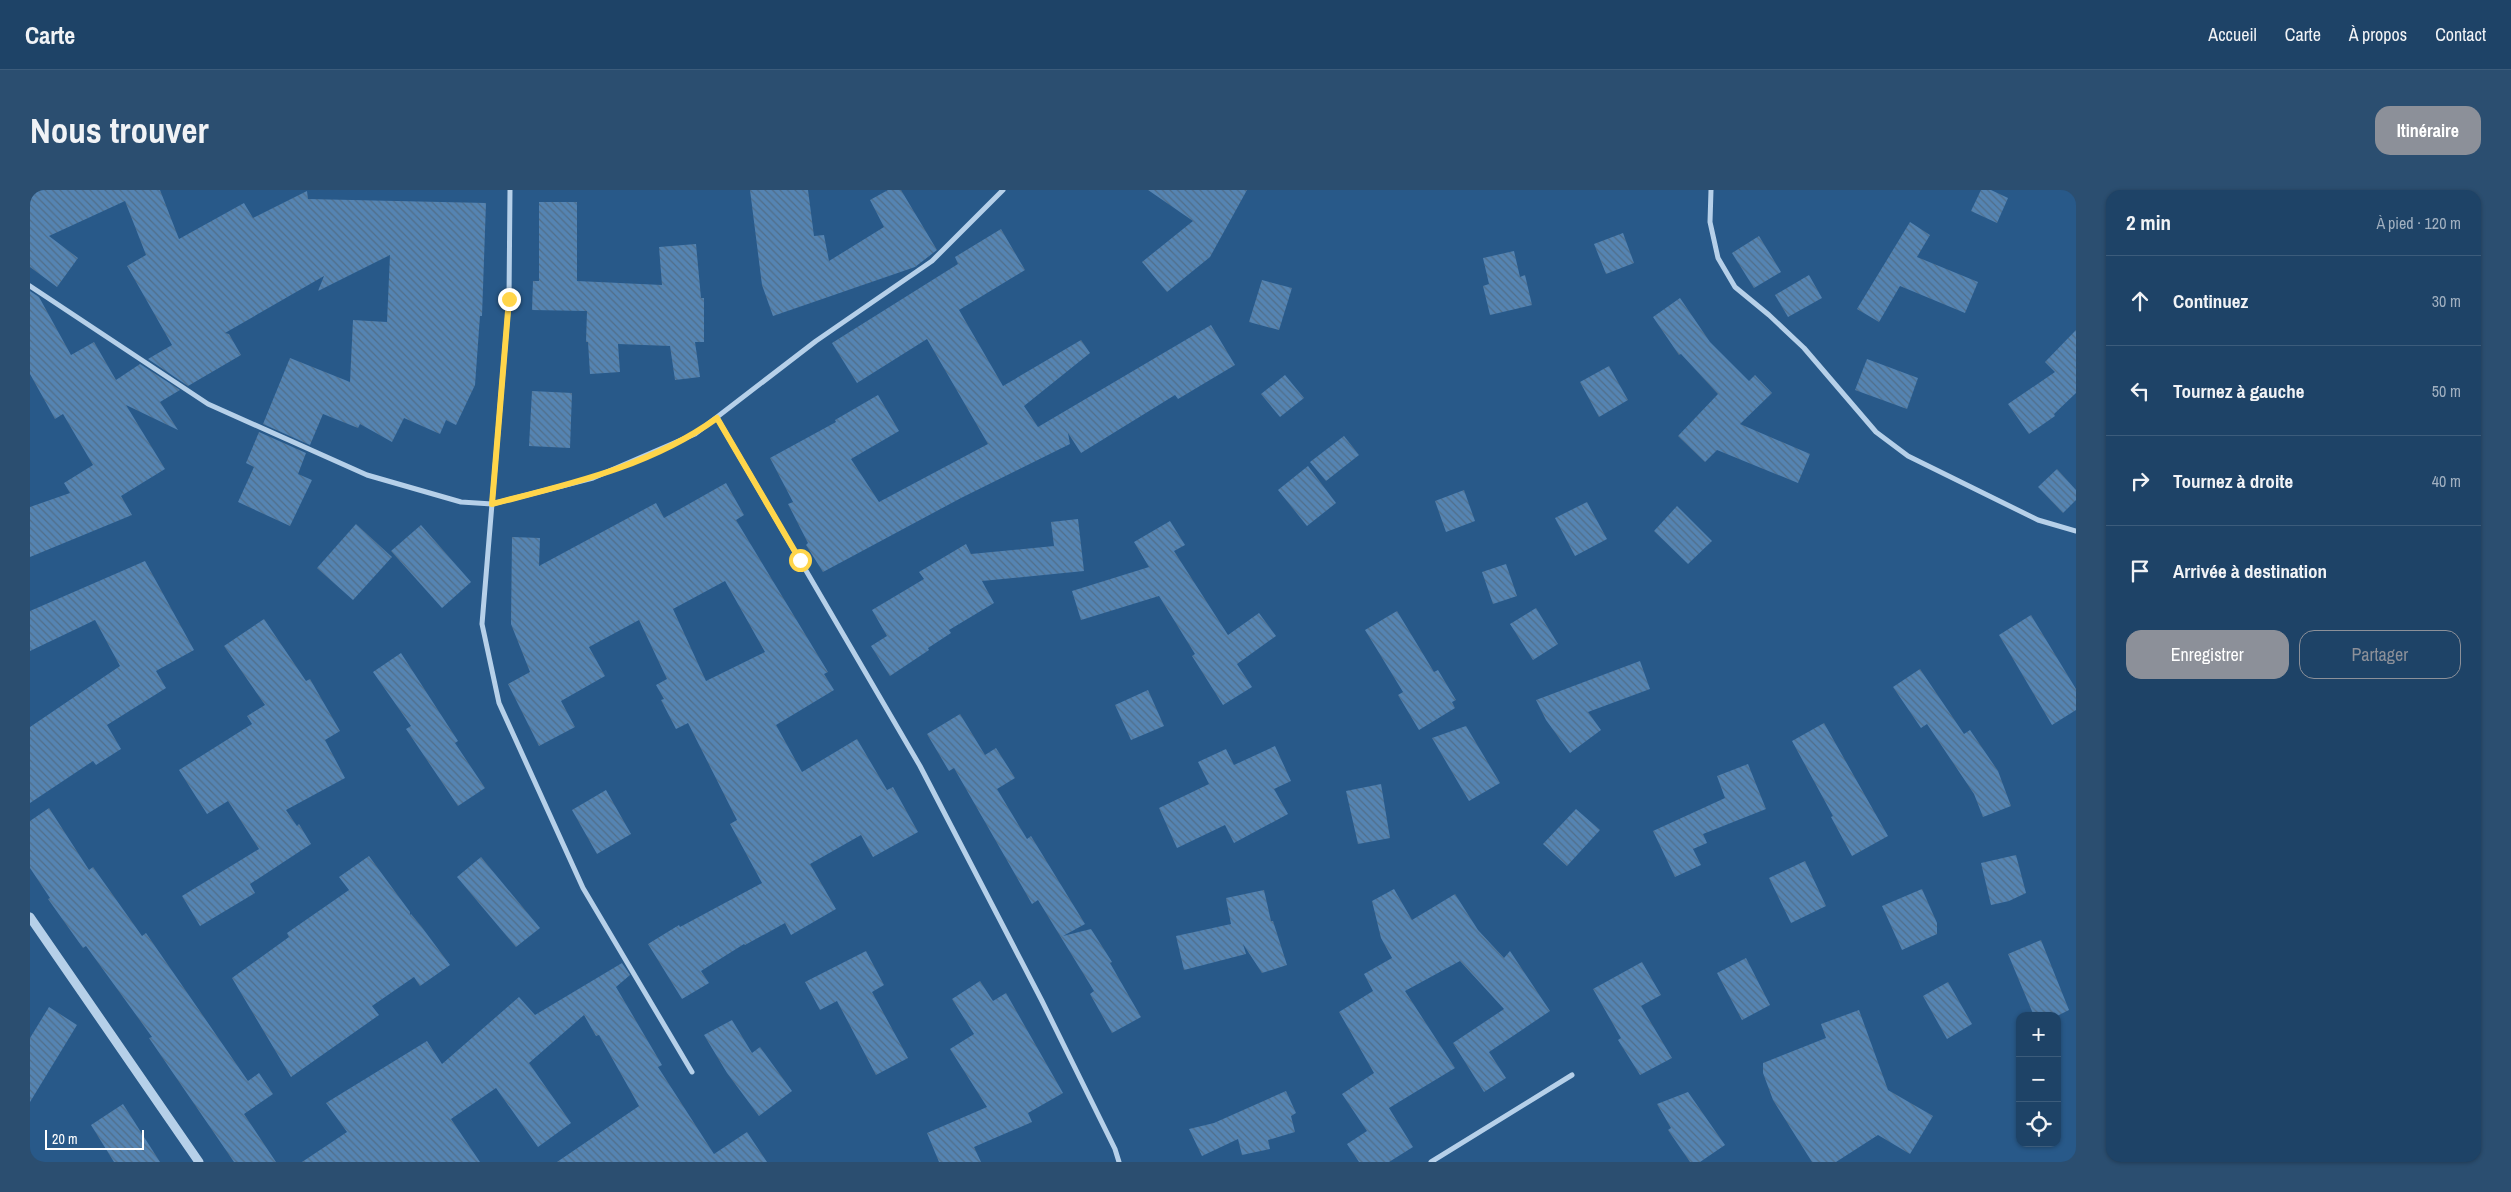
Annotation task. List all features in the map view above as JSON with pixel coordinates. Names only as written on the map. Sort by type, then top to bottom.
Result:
[{"type":"street","points":[[510,190],[509,299],[482,624],[499,703],[583,888],[692,1072]]},
{"type":"street","points":[[30,286],[208,404],[366,474],[461,502],[492,504],[593,478],[695,434],[816,341],[932,261],[1003,190]]},
{"type":"street","points":[[1711,190],[1710,222],[1718,258],[1735,287],[1769,314],[1804,348],[1876,432],[1908,456],[2038,520],[2076,531]]},
{"type":"street","points":[[717,418],[920,766],[1042,1001],[1119,1162]]},
{"type":"street","points":[[30,917],[199,1162]]},
{"type":"street","points":[[1431,1162],[1572,1075]]},
{"type":"building","points":[[30,190],[160,190],[179,239],[244,203],[253,218],[307,191],[308,199],[486,203],[482,316],[480,316],[475,385],[456,425],[446,420],[440,434],[404,418],[392,442],[360,424],[358,428],[323,414],[310,445],[263,424],[290,358],[350,382],[353,320],[387,322],[390,255],[318,291],[324,276],[225,333],[229,334],[241,355],[188,386],[148,359],[172,345],[127,266],[146,255],[125,201],[49,236],[78,258],[57,287],[30,267]]},
{"type":"building","points":[[750,190],[808,190],[814,236],[824,235],[829,261],[884,227],[870,200],[888,190],[901,190],[937,250],[915,267],[773,316],[762,285]]},
{"type":"building","points":[[1148,190],[1247,190],[1210,257],[1167,292],[1142,262],[1193,221]]},
{"type":"building","points":[[1981,190],[1991,190],[2008,198],[1997,223],[1971,211]]},
{"type":"building","points":[[539,202],[577,202],[577,281],[662,285],[659,247],[696,244],[701,298],[704,298],[704,342],[695,342],[700,377],[675,380],[670,346],[618,344],[620,372],[590,374],[588,342],[586,342],[587,311],[532,310],[533,281],[539,281]]},
{"type":"building","points":[[1910,222],[1930,235],[1917,257],[1978,282],[1965,313],[1900,286],[1879,322],[1857,309]]},
{"type":"building","points":[[1001,229],[1025,270],[959,310],[1003,386],[1081,340],[1090,353],[1024,406],[1038,427],[1211,325],[1235,365],[1178,399],[1175,395],[1081,453],[1068,433],[1070,444],[961,498],[823,572],[806,545],[808,543],[788,504],[793,502],[770,458],[836,422],[835,420],[878,395],[899,431],[851,459],[879,502],[988,444],[927,339],[857,383],[832,343],[958,264],[955,257]]},
{"type":"building","points":[[1623,233],[1634,263],[1606,274],[1594,244]]},
{"type":"building","points":[[1759,236],[1781,272],[1754,288],[1732,253]]},
{"type":"building","points":[[1514,251],[1520,277],[1525,275],[1532,305],[1490,315],[1483,286],[1489,284],[1483,258]]},
{"type":"building","points":[[1809,275],[1822,298],[1788,317],[1775,295]]},
{"type":"building","points":[[1262,280],[1292,288],[1279,330],[1249,322]]},
{"type":"building","points":[[30,291],[39,297],[71,355],[94,342],[116,380],[140,364],[180,390],[160,402],[178,430],[126,405],[165,469],[121,496],[132,515],[30,557],[30,507],[70,493],[64,483],[93,465],[63,414],[55,419],[30,374]]},
{"type":"building","points":[[1680,298],[1710,342],[1749,381],[1755,375],[1772,393],[1740,424],[1810,454],[1798,483],[1717,450],[1705,462],[1678,436],[1718,394],[1681,354],[1679,355],[1653,317]]},
{"type":"building","points":[[2076,330],[2076,393],[2054,414],[2055,416],[2029,434],[2008,404],[2055,372],[2045,362]]},
{"type":"building","points":[[1867,359],[1918,378],[1907,409],[1855,390]]},
{"type":"building","points":[[1609,366],[1628,400],[1599,417],[1580,382]]},
{"type":"building","points":[[1285,375],[1304,398],[1280,417],[1261,394]]},
{"type":"building","points":[[532,391],[572,393],[570,448],[529,446]]},
{"type":"building","points":[[259,432],[306,453],[298,474],[312,480],[290,526],[238,502],[254,467],[246,463]]},
{"type":"building","points":[[1344,436],[1359,455],[1326,481],[1310,462]]},
{"type":"building","points":[[1308,466],[1336,503],[1307,526],[1278,490]]},
{"type":"building","points":[[2057,469],[2076,490],[2076,500],[2063,513],[2038,487]]},
{"type":"building","points":[[726,483],[744,515],[736,520],[828,672],[824,674],[834,690],[776,725],[802,772],[857,739],[887,790],[893,787],[918,832],[873,857],[861,835],[810,864],[836,909],[791,935],[785,923],[744,944],[701,971],[709,983],[682,999],[648,944],[679,925],[680,927],[762,883],[730,824],[737,820],[688,723],[676,729],[661,700],[664,699],[656,685],[667,679],[639,620],[589,647],[605,676],[561,701],[575,727],[539,746],[508,684],[530,672],[511,624],[512,537],[540,538],[539,566],[656,503],[664,518]],"holes":[[[725,581],[765,652],[706,681],[673,609]]]},
{"type":"building","points":[[1464,490],[1475,521],[1446,532],[1435,501]]},
{"type":"building","points":[[1587,502],[1607,539],[1575,556],[1555,518]]},
{"type":"building","points":[[1677,506],[1712,541],[1688,564],[1654,531]]},
{"type":"building","points":[[1078,519],[1084,571],[982,581],[994,603],[949,630],[951,633],[890,676],[871,646],[887,636],[872,610],[924,579],[919,572],[966,544],[971,554],[1054,546],[1051,522]]},
{"type":"building","points":[[1170,521],[1185,545],[1174,551],[1228,635],[1259,613],[1276,636],[1237,664],[1252,687],[1223,705],[1192,656],[1195,654],[1159,596],[1081,620],[1072,591],[1149,567],[1134,542]]},
{"type":"building","points":[[356,524],[392,557],[353,600],[317,568]]},
{"type":"building","points":[[421,525],[471,582],[442,608],[391,551]]},
{"type":"building","points":[[145,561],[194,650],[156,671],[166,688],[107,725],[121,749],[96,765],[93,761],[30,803],[30,727],[120,666],[95,620],[30,651],[30,611]]},
{"type":"building","points":[[1506,564],[1517,596],[1493,604],[1482,572]]},
{"type":"building","points":[[1536,608],[1558,644],[1533,660],[1510,624]]},
{"type":"building","points":[[1397,611],[1434,672],[1438,670],[1456,700],[1452,702],[1455,708],[1419,730],[1398,695],[1403,692],[1365,630]]},
{"type":"building","points":[[2031,615],[2076,689],[2076,710],[2052,725],[1999,635]]},
{"type":"building","points":[[264,619],[306,681],[310,679],[340,731],[325,740],[345,778],[286,810],[297,826],[299,824],[311,844],[250,884],[255,893],[200,926],[182,896],[259,849],[228,801],[207,814],[179,770],[252,724],[247,716],[265,705],[224,646]]},
{"type":"building","points":[[401,653],[458,741],[455,743],[485,788],[458,806],[406,729],[411,726],[373,672]]},
{"type":"building","points":[[1640,661],[1650,689],[1588,712],[1601,730],[1570,753],[1546,720],[1536,700]]},
{"type":"building","points":[[1920,669],[1964,734],[1970,730],[1998,771],[2011,806],[1983,817],[1974,794],[1927,724],[1921,728],[1893,687]]},
{"type":"building","points":[[1148,690],[1164,726],[1131,740],[1115,705]]},
{"type":"building","points":[[960,714],[985,755],[996,748],[1015,778],[997,789],[1027,839],[1031,836],[1085,924],[1063,936],[1091,929],[1112,962],[1110,963],[1141,1017],[1112,1033],[1090,994],[1094,991],[1038,900],[1032,904],[954,768],[949,771],[927,734]]},
{"type":"building","points":[[1824,723],[1888,836],[1852,856],[1831,817],[1833,816],[1792,741]]},
{"type":"building","points":[[1466,726],[1500,783],[1469,801],[1432,738]]},
{"type":"building","points":[[1275,746],[1291,781],[1274,789],[1288,814],[1234,843],[1225,825],[1177,848],[1159,808],[1209,784],[1198,762],[1226,749],[1234,765]]},
{"type":"building","points":[[1748,764],[1766,809],[1703,834],[1707,843],[1693,849],[1701,865],[1675,877],[1653,831],[1725,798],[1717,776]]},
{"type":"building","points":[[1381,784],[1390,838],[1358,844],[1346,791]]},
{"type":"building","points":[[606,790],[631,834],[597,854],[572,810]]},
{"type":"building","points":[[49,808],[89,870],[93,867],[142,936],[146,933],[248,1081],[259,1073],[273,1094],[244,1114],[276,1162],[234,1162],[149,1038],[152,1037],[86,946],[83,948],[48,899],[50,898],[30,868],[30,821]]},
{"type":"building","points":[[1576,809],[1600,830],[1567,866],[1543,844]]},
{"type":"building","points":[[2016,855],[2026,893],[2009,901],[1991,905],[1981,863]]},
{"type":"building","points":[[369,856],[410,912],[410,915],[421,926],[450,965],[420,986],[414,977],[372,1006],[379,1015],[291,1077],[232,978],[289,937],[287,933],[349,890],[339,877]]},
{"type":"building","points":[[481,857],[540,928],[516,947],[457,877]]},
{"type":"building","points":[[1805,861],[1826,906],[1791,923],[1769,878]]},
{"type":"building","points":[[1394,889],[1412,920],[1455,894],[1478,930],[1504,958],[1510,951],[1550,1011],[1489,1052],[1506,1078],[1484,1092],[1453,1043],[1504,1009],[1460,961],[1405,991],[1455,1068],[1389,1108],[1413,1147],[1389,1162],[1359,1162],[1347,1144],[1367,1131],[1342,1094],[1374,1073],[1339,1012],[1373,991],[1364,974],[1392,958],[1381,938],[1372,901]]},
{"type":"building","points":[[1922,889],[1937,923],[1937,934],[1902,950],[1882,906]]},
{"type":"building","points":[[1264,890],[1271,921],[1273,921],[1287,965],[1262,973],[1243,944],[1246,954],[1184,970],[1176,936],[1231,924],[1226,898]]},
{"type":"building","points":[[2041,940],[2069,1010],[2061,1014],[2061,1012],[2032,1012],[2008,954]]},
{"type":"building","points":[[866,951],[884,985],[872,992],[908,1058],[876,1075],[837,1001],[820,1010],[805,982]]},
{"type":"building","points":[[1746,958],[1770,1005],[1742,1020],[1717,973]]},
{"type":"building","points":[[1642,962],[1661,995],[1641,1006],[1672,1058],[1640,1075],[1618,1040],[1621,1038],[1593,989]]},
{"type":"building","points":[[622,963],[630,975],[616,987],[662,1065],[658,1067],[714,1154],[747,1132],[767,1162],[557,1162],[639,1106],[599,1035],[596,1036],[584,1015],[529,1063],[571,1123],[538,1147],[496,1088],[451,1119],[480,1162],[302,1162],[347,1132],[326,1103],[427,1041],[442,1064],[519,997],[535,1015]]},
{"type":"building","points":[[980,981],[993,1001],[1006,993],[1063,1093],[1028,1113],[1032,1122],[974,1147],[981,1162],[939,1162],[927,1133],[987,1107],[950,1049],[974,1034],[952,999]]},
{"type":"building","points":[[1948,982],[1972,1024],[1947,1039],[1923,996]]},
{"type":"building","points":[[49,1007],[77,1025],[30,1102],[30,1038]]},
{"type":"building","points":[[1859,1010],[1888,1090],[1933,1116],[1910,1154],[1878,1135],[1836,1162],[1812,1162],[1773,1100],[1763,1073],[1763,1063],[1826,1038],[1821,1024]]},
{"type":"building","points":[[732,1020],[752,1053],[760,1047],[792,1091],[759,1116],[727,1073],[704,1035]]},
{"type":"building","points":[[1286,1091],[1296,1113],[1291,1116],[1295,1132],[1268,1140],[1270,1149],[1242,1155],[1238,1139],[1202,1156],[1189,1129],[1214,1123]]},
{"type":"building","points":[[1688,1092],[1725,1145],[1700,1162],[1690,1162],[1668,1130],[1671,1128],[1657,1104]]},
{"type":"building","points":[[123,1104],[160,1162],[114,1162],[91,1125]]},
{"type":"route","points":[[509,299],[492,504],[593,478],[695,434],[717,418],[800,560]]}]
